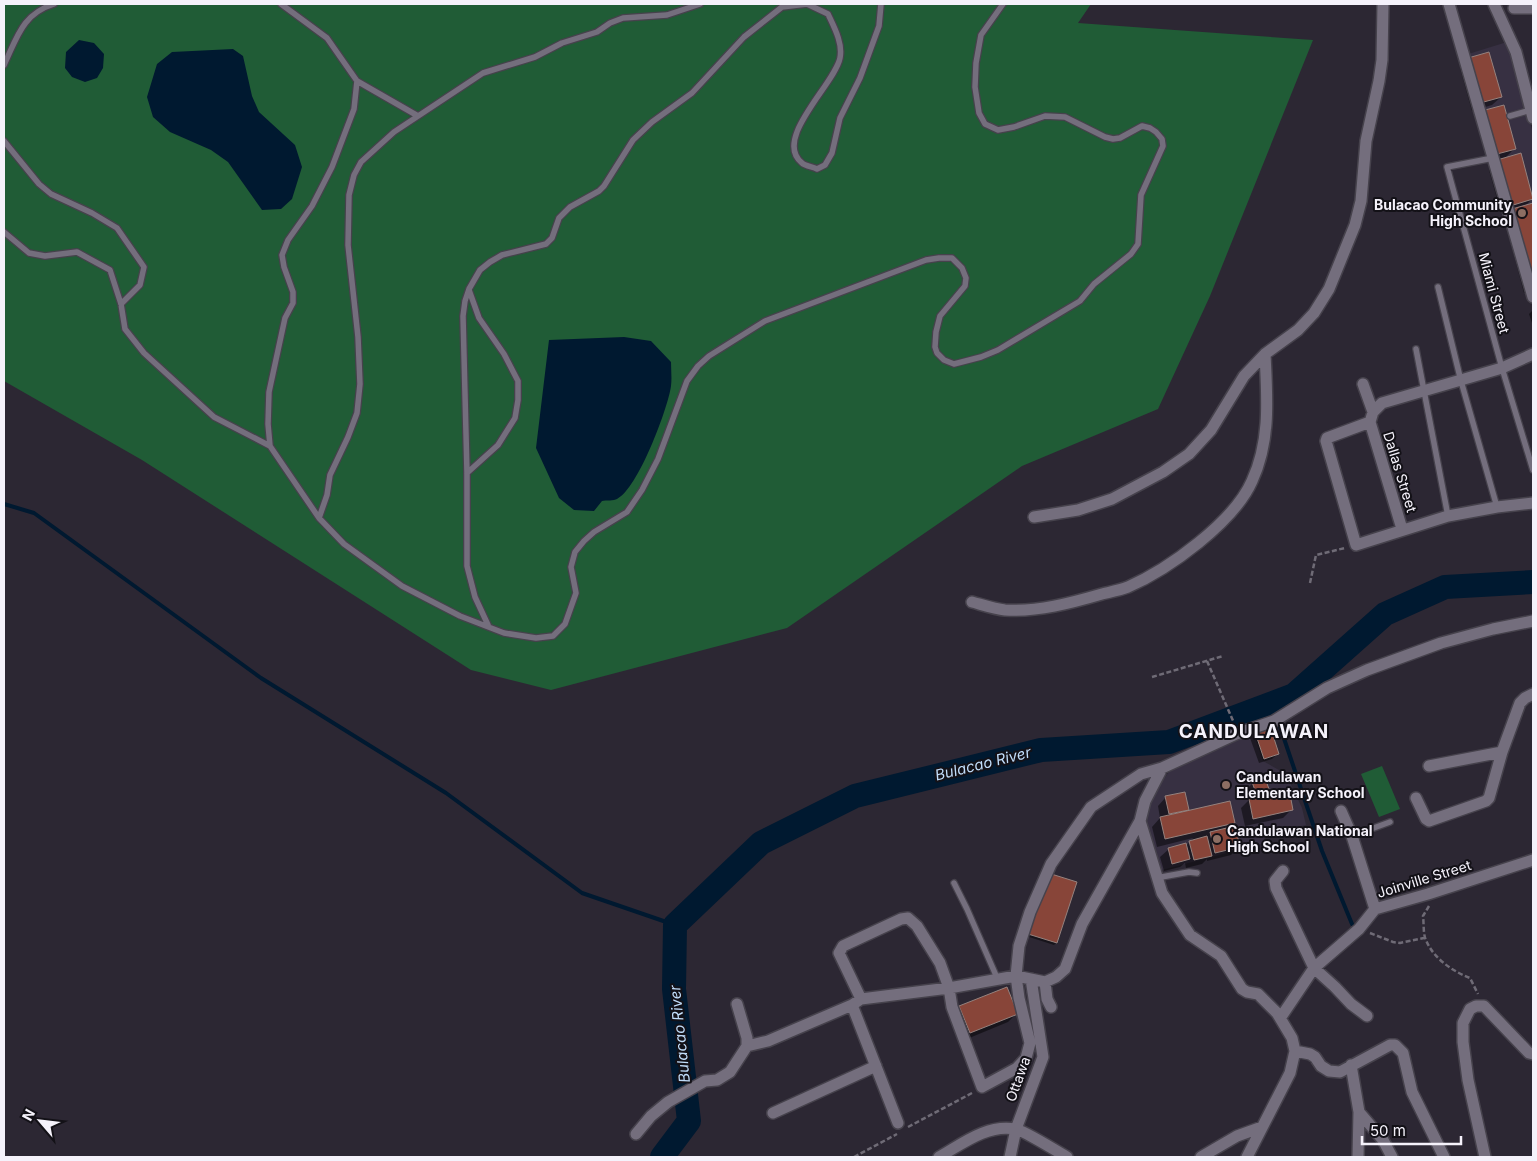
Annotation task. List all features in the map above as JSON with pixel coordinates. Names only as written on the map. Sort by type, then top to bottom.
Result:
[{"type":"street","points":[[1034,517],[1078,510],[1112,499],[1163,472],[1190,454],[1211,430],[1244,376],[1265,354],[1298,330],[1314,313],[1329,289],[1355,225],[1361,201],[1366,141],[1381,67],[1383,4]]},
{"type":"street","points":[[1449,4],[1533,297]]},
{"type":"street","points":[[1494,4],[1516,52],[1531,107]]},
{"type":"street","points":[[1514,8],[1533,8]]},
{"type":"street","points":[[972,602],[1004,610],[1035,609],[1085,599],[1127,587],[1165,567],[1195,546],[1230,514],[1252,482],[1262,455],[1267,432],[1265,354]]},
{"type":"street","points":[[1533,354],[1502,368],[1382,404],[1372,417],[1327,438],[1326,441],[1356,545],[1448,516],[1533,503]]},
{"type":"street","name":"Dallas Street","points":[[1363,384],[1402,529]]},
{"type":"street","points":[[904,1125],[876,1066],[839,953],[844,946],[905,918],[917,926],[940,963],[949,988],[952,1007],[982,1088],[1017,1068],[1026,1058],[1030,1043],[1022,1016],[1016,976],[1019,946],[1030,912],[1051,864],[1091,807],[1140,774],[1162,768],[1236,734],[1277,719],[1327,688],[1367,670],[1441,643],[1493,629],[1533,621]]},
{"type":"street","points":[[1416,798],[1426,819],[1429,821],[1486,801],[1489,798],[1502,752],[1520,702],[1533,694]]},
{"type":"street","points":[[1429,766],[1502,752]]},
{"type":"street","points":[[747,1046],[768,1041],[856,1002],[1016,976],[1045,982],[1056,977],[1065,969],[1082,924],[1140,821],[1145,801],[1162,768]]},
{"type":"street","points":[[1341,811],[1352,836],[1376,909]]},
{"type":"street","points":[[1140,821],[1162,893],[1190,935],[1220,956],[1242,989],[1263,998],[1281,1017],[1292,1038],[1295,1051],[1290,1073],[1247,1157]]},
{"type":"street","name":"Joinville Street","points":[[1281,1017],[1314,968],[1359,929],[1376,909],[1533,860]]},
{"type":"street","points":[[1283,871],[1275,881],[1276,888],[1314,968],[1351,1004],[1367,1016]]},
{"type":"street","name":"Ottawa","points":[[1010,1157],[1016,1129],[1043,1057],[1031,979]]},
{"type":"street","points":[[1045,982],[1047,999],[1051,1007]]},
{"type":"street","points":[[636,1134],[651,1116],[678,1096],[705,1081],[717,1080],[730,1072],[747,1046],[747,1038],[738,1004]]},
{"type":"street","points":[[1485,1157],[1468,1080],[1463,1042],[1463,1023],[1470,1009],[1476,1006],[1484,1006],[1529,1053],[1533,1054]]},
{"type":"street","points":[[1295,1051],[1316,1056],[1321,1066],[1329,1072],[1340,1072],[1390,1045],[1395,1045],[1403,1053],[1412,1092],[1444,1157]]},
{"type":"street","points":[[1351,1065],[1359,1112],[1358,1157]]},
{"type":"street","points":[[772,1113],[876,1066]]},
{"type":"street","points":[[1359,1112],[1383,1140],[1392,1157]]},
{"type":"street","points":[[1201,1157],[1237,1136],[1262,1127]]},
{"type":"street","points":[[939,1157],[982,1133],[999,1129],[1016,1129],[1067,1157]]},
{"type":"lane","points":[[4,65],[25,21],[45,7],[54,4]]},
{"type":"lane","points":[[281,4],[327,38],[357,81],[418,116]]},
{"type":"lane","points":[[319,518],[327,495],[330,474],[348,438],[357,413],[360,384],[358,337],[348,245],[349,195],[354,175],[360,162],[394,132],[483,73],[597,32],[610,22],[623,18],[667,15],[700,4]]},
{"type":"lane","points":[[488,625],[475,596],[467,566],[463,316],[469,289],[480,270],[502,255],[546,244],[552,238],[559,218],[570,207],[599,191],[604,186],[633,140],[652,122],[692,93],[744,37],[782,7],[807,4],[828,14],[838,35],[840,57],[832,75],[800,123],[793,143],[796,154],[802,163],[817,169],[825,165],[832,153],[840,118],[860,78],[879,26],[881,4]]},
{"type":"lane","points":[[4,232],[30,254],[45,256],[78,252],[110,270],[121,304],[125,329],[144,354],[214,417],[270,446],[319,518],[344,544],[402,586],[460,616],[488,625],[504,633],[536,638],[553,636],[565,624],[576,593],[571,567],[575,552],[584,541],[627,512],[658,459],[687,381],[698,366],[709,356],[765,321],[926,260],[952,258],[962,268],[966,278],[965,286],[940,316],[936,332],[936,347],[937,353],[944,360],[954,364],[981,357],[998,350],[1080,301],[1094,284],[1136,248],[1139,238],[1143,186],[1161,154],[1162,139],[1150,128],[1142,126],[1120,138],[1106,137],[1065,116],[1045,116],[1014,127],[998,130],[985,124],[979,113],[975,88],[976,63],[981,36],[1003,4]]},
{"type":"lane","points":[[270,446],[268,424],[270,392],[285,318],[293,303],[293,292],[284,267],[282,255],[288,240],[312,206],[332,168],[354,108],[357,81]]},
{"type":"lane","points":[[1510,116],[1531,107]]},
{"type":"lane","points":[[4,141],[39,184],[51,194],[92,213],[117,228],[144,267],[140,285],[121,304]]},
{"type":"lane","name":"Miami Street","points":[[1493,158],[1447,167],[1502,368],[1533,470]]},
{"type":"lane","points":[[1438,287],[1461,381],[1497,507]]},
{"type":"lane","points":[[467,473],[498,446],[515,418],[518,400],[518,381],[504,354],[479,318],[469,289]]},
{"type":"lane","points":[[1416,349],[1448,516]]},
{"type":"lane","points":[[1352,836],[1390,822]]},
{"type":"lane","points":[[1156,878],[1188,872],[1197,873]]},
{"type":"lane","points":[[954,883],[998,980]]},
{"type":"path","points":[[1310,583],[1316,555],[1356,545]]},
{"type":"path","points":[[1152,676],[1223,656]]},
{"type":"path","points":[[1206,661],[1227,704],[1233,722]]},
{"type":"path","points":[[1428,894],[1429,906],[1423,916],[1425,938],[1437,957],[1458,973],[1470,978],[1484,1006]]},
{"type":"path","points":[[1359,929],[1400,943],[1425,938]]},
{"type":"path","points":[[854,1157],[904,1125],[982,1088]]},
{"type":"shaded area","name":"Bulacao Community High School","points":[[1507,42],[1533,133],[1533,294],[1465,55]]},
{"type":"shaded area","name":"Candulawan Elementary School","points":[[1253,732],[1263,761],[1286,774],[1302,808],[1306,825],[1264,835],[1265,843],[1158,871],[1145,819],[1152,796],[1173,766]]},
{"type":"green space","points":[[4,4],[1091,4],[1078,23],[1313,40],[1210,296],[1158,409],[1022,466],[787,628],[551,690],[471,670],[142,460],[4,381]]},
{"type":"green space","points":[[1382,766],[1400,809],[1379,817],[1361,774]]},
{"type":"water","points":[[79,40],[94,43],[104,54],[103,68],[97,78],[85,82],[72,77],[65,68],[66,52]]},
{"type":"water","points":[[233,49],[243,56],[252,96],[259,112],[295,145],[302,167],[292,199],[281,209],[262,210],[228,162],[211,150],[170,132],[153,117],[147,97],[157,64],[172,52]]},
{"type":"water","points":[[624,337],[651,341],[671,362],[669,397],[643,465],[625,492],[616,500],[602,501],[594,511],[574,510],[559,498],[536,448],[549,340]]},
{"type":"building","points":[[1489,52],[1502,97],[1480,103],[1468,58]]},
{"type":"building","points":[[1504,105],[1516,149],[1497,154],[1485,110]]},
{"type":"building","points":[[1521,153],[1533,199],[1510,206],[1497,160]]},
{"type":"building","points":[[1533,203],[1533,286],[1512,209]]},
{"type":"building","points":[[1270,726],[1279,754],[1264,759],[1255,732]]},
{"type":"building","points":[[1265,778],[1269,789],[1256,793],[1252,782]]},
{"type":"building","points":[[1289,789],[1293,810],[1253,819],[1249,799]]},
{"type":"building","points":[[1185,792],[1189,810],[1169,814],[1165,796]]},
{"type":"building","points":[[1230,801],[1235,823],[1165,839],[1160,817]]},
{"type":"building","points":[[1235,826],[1240,847],[1215,853],[1210,832]]},
{"type":"building","points":[[1207,836],[1212,856],[1194,860],[1189,841]]},
{"type":"building","points":[[1186,843],[1190,859],[1172,864],[1168,848]]},
{"type":"building","points":[[1048,873],[1077,882],[1057,943],[1028,934]]},
{"type":"building","points":[[1007,987],[1018,1014],[970,1033],[959,1006]]},
{"type":"waterway","points":[[4,504],[34,513],[261,678],[446,793],[582,893],[675,925]]},
{"type":"waterway","name":"Bulacao River","points":[[662,1157],[689,1121],[674,989],[675,925],[761,843],[855,796],[1041,750],[1169,742],[1294,695],[1385,614],[1445,587],[1533,582]]},
{"type":"waterway","points":[[1272,703],[1322,851],[1352,924]]},
{"type":"place","name":"Bulacao Community High School","points":[[1522,213]]},
{"type":"place","name":"Candulawan Elementary School","points":[[1226,785]]},
{"type":"place","name":"Candulawan National High School","points":[[1217,839]]},
{"type":"district","name":"CANDULAWAN","points":[[1254,731]]}]
